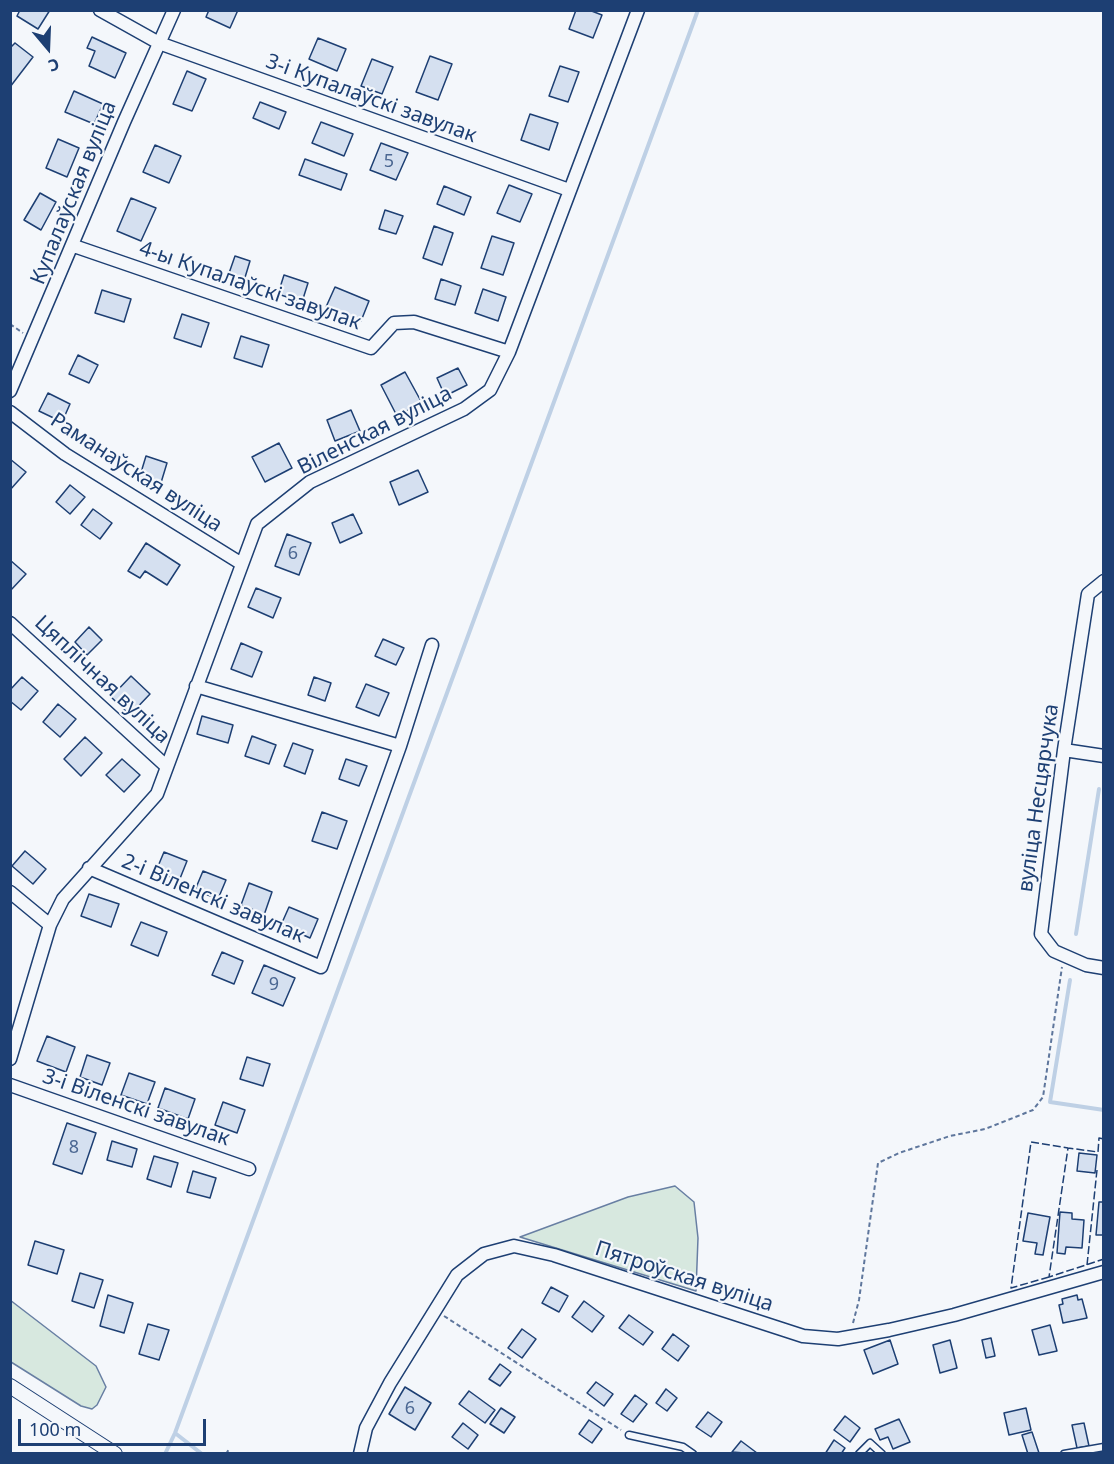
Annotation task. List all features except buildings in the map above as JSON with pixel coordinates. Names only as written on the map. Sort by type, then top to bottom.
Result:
[{"type":"street","name":"3-і Купалаўскі завулак","points":[[100,10],[159,43],[569,190]]},
{"type":"street","name":"Купалаўская вуліца","points":[[10,391],[174,10]]},
{"type":"street","name":"Віленская вуліца","points":[[10,1059],[51,925],[63,899],[157,794],[257,525],[310,482],[464,409],[490,390],[509,352],[638,10]]},
{"type":"street","name":"4-ы Купалаўскі завулак","points":[[74,246],[371,348],[394,323],[414,322],[509,352]]},
{"type":"street","name":"Раманаўская вуліца","points":[[10,412],[65,454],[242,564]]},
{"type":"street","name":"вуліца Несцярчука","points":[[1104,581],[1088,594],[1064,750],[1041,934],[1054,951],[1086,965],[1104,968]]},
{"type":"street","name":"Цяплічная вуліца","points":[[10,622],[166,766]]},
{"type":"street","points":[[196,686],[400,746],[432,645]]},
{"type":"street","name":"2-і Віленскі завулак","points":[[89,868],[321,966],[400,746]]},
{"type":"street","points":[[1064,750],[1104,756]]},
{"type":"street","points":[[10,892],[51,925]]},
{"type":"street","name":"3-і Віленскі завулак","points":[[10,1085],[249,1169]]},
{"type":"street","name":"Пятроўская вуліца","points":[[360,1454],[366,1428],[385,1392],[457,1275],[484,1254],[514,1246],[554,1255],[803,1336],[838,1339],[954,1315],[1104,1272]]},
{"type":"street","points":[[10,1386],[115,1454]]},
{"type":"lane","points":[[629,1435],[683,1447],[693,1454]]},
{"type":"lane","points":[[859,1454],[870,1443],[882,1454]]},
{"type":"lane","points":[[1064,1454],[1104,1447]]},
{"type":"path","points":[[851,1337],[859,1300],[878,1163],[899,1153],[996,1125],[1033,1110],[1043,1097],[1064,955]]},
{"type":"path","points":[[434,1310],[629,1435]]},
{"type":"path","points":[[226,1454],[229,1449]]},
{"type":"shaded area","points":[[675,1186],[694,1202],[698,1238],[696,1291],[520,1237],[628,1197]]},
{"type":"shaded area","points":[[10,1300],[96,1366],[106,1387],[97,1405],[92,1409],[81,1406],[11,1362]]},
{"type":"waterway","points":[[165,1454],[175,1433],[698,10]]},
{"type":"waterway","points":[[1076,934],[1099,789]]},
{"type":"waterway","points":[[1070,980],[1050,1102],[1104,1110]]},
{"type":"waterway","points":[[175,1433],[202,1454]]},
{"type":"fence","points":[[1104,1139],[1099,1138],[1098,1152],[1068,1148],[1049,1277],[1104,1259]]},
{"type":"fence","points":[[1049,1277],[1011,1288],[1031,1142],[1068,1148]]},
{"type":"fence","points":[[1087,1265],[1097,1170]]}]
